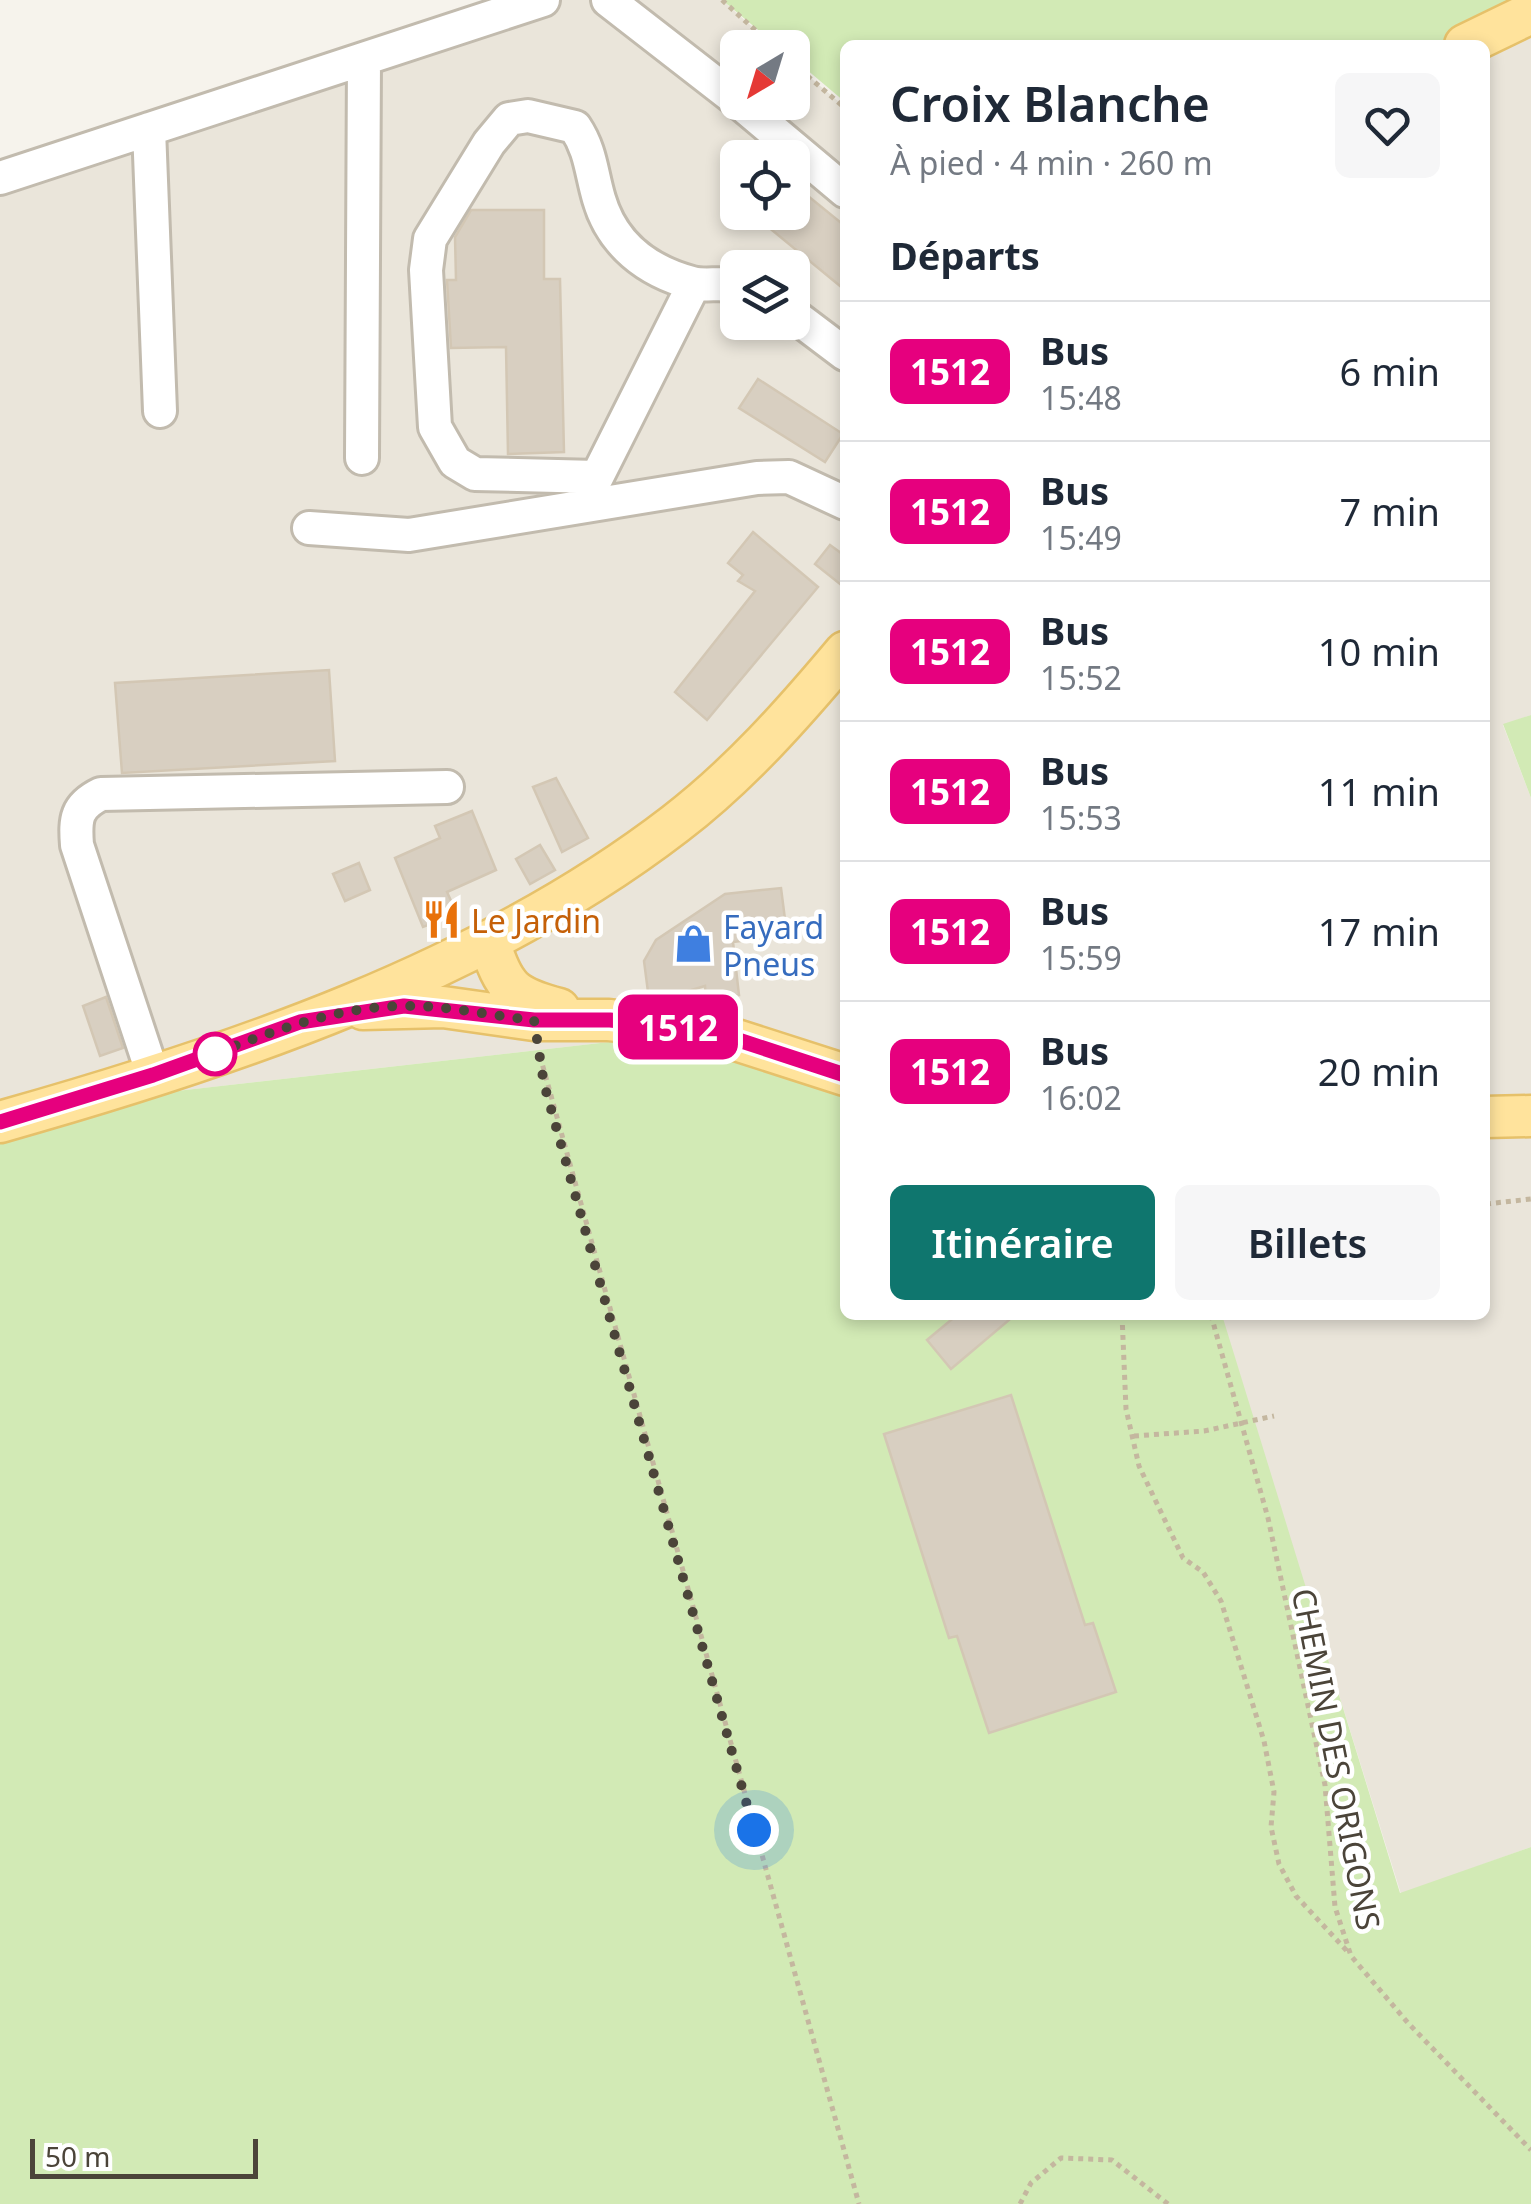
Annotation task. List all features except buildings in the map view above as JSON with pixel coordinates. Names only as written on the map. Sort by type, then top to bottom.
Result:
[{"type":"main road","points":[[1475,40],[1531,13]]},
{"type":"main road","points":[[0,1122],[153,1075],[300,1022],[481,946],[597,879],[677,823],[794,714],[840,658]]},
{"type":"main road","points":[[481,946],[459,964],[455,979],[465,1002],[487,1015]]},
{"type":"main road","points":[[481,946],[517,995],[610,1020],[738,1037],[840,1073]]},
{"type":"main road","points":[[300,1022],[404,1006],[534,1020],[610,1020]]},
{"type":"main road","points":[[1490,1117],[1531,1116]]},
{"type":"lane","points":[[0,178],[543,0]]},
{"type":"lane","points":[[608,0],[720,88]]},
{"type":"lane","points":[[362,458],[364,59]]},
{"type":"lane","points":[[694,284],[628,406],[616,445],[597,477],[475,474],[455,462],[434,427],[426,270],[430,239],[488,143],[509,120],[528,116],[575,126],[589,148],[599,200],[615,238],[644,263],[694,284],[720,286]]},
{"type":"lane","points":[[760,120],[840,187]]},
{"type":"lane","points":[[149,130],[160,411]]},
{"type":"lane","points":[[810,328],[840,350]]},
{"type":"lane","points":[[309,528],[409,535],[757,478],[789,477],[840,501]]},
{"type":"lane","points":[[153,1075],[77,845],[75,818],[85,801],[101,794],[448,787]]},
{"type":"path","points":[[722,0],[755,30]]},
{"type":"path","points":[[810,78],[840,104]]},
{"type":"path","points":[[534,1020],[544,1084],[859,2204]]},
{"type":"path","points":[[1490,1204],[1531,1199]]},
{"type":"path","points":[[1122,1320],[1126,1409],[1139,1466],[1183,1558],[1203,1572],[1221,1602],[1264,1741],[1274,1792],[1270,1827],[1280,1864],[1296,1896],[1352,1956]]},
{"type":"path","name":"CHEMIN DES ORIGONS","points":[[1212,1320],[1268,1518],[1325,1786],[1335,1907],[1352,1956],[1408,2023],[1531,2150]]},
{"type":"path","points":[[1132,1436],[1204,1431],[1240,1420],[1274,1416]]},
{"type":"path","points":[[1020,2204],[1032,2184],[1061,2158],[1112,2160],[1168,2204]]},
{"type":"shaded area","points":[[545,0],[722,0],[756,30],[720,30],[720,120],[810,120],[810,77],[840,103],[840,1082],[644,1038],[63,1104],[0,1127],[0,178]]},
{"type":"shaded area","points":[[1531,13],[1531,715],[1503,725],[1531,798],[1531,1847],[1401,1894],[1308,1595],[846,1417],[1213,1320],[1490,1320],[1490,42]]},
{"type":"green space","points":[[722,0],[1531,0],[1473,40],[840,40],[840,98],[810,72],[810,30],[758,30]]},
{"type":"green space","points":[[1531,715],[1531,798],[1503,724]]},
{"type":"green space","points":[[644,1038],[840,1082],[840,1320],[1224,1320],[1400,1893],[1531,1847],[1531,2204],[0,2204],[0,1122],[62,1104]]},
{"type":"bus line","name":"1512","points":[[0,1122],[153,1075],[300,1022],[371,1008],[404,1006],[534,1020],[610,1020],[708,1030],[840,1073]]},
{"type":"place","name":"Le Jardin","points":[[441,920]]},
{"type":"place","name":"Fayard Pneus","points":[[693,944]]},
{"type":"route","points":[[215,1054],[200,1059],[300,1022],[371,1008],[443,1008],[534,1020],[544,1084],[754,1830]]}]
